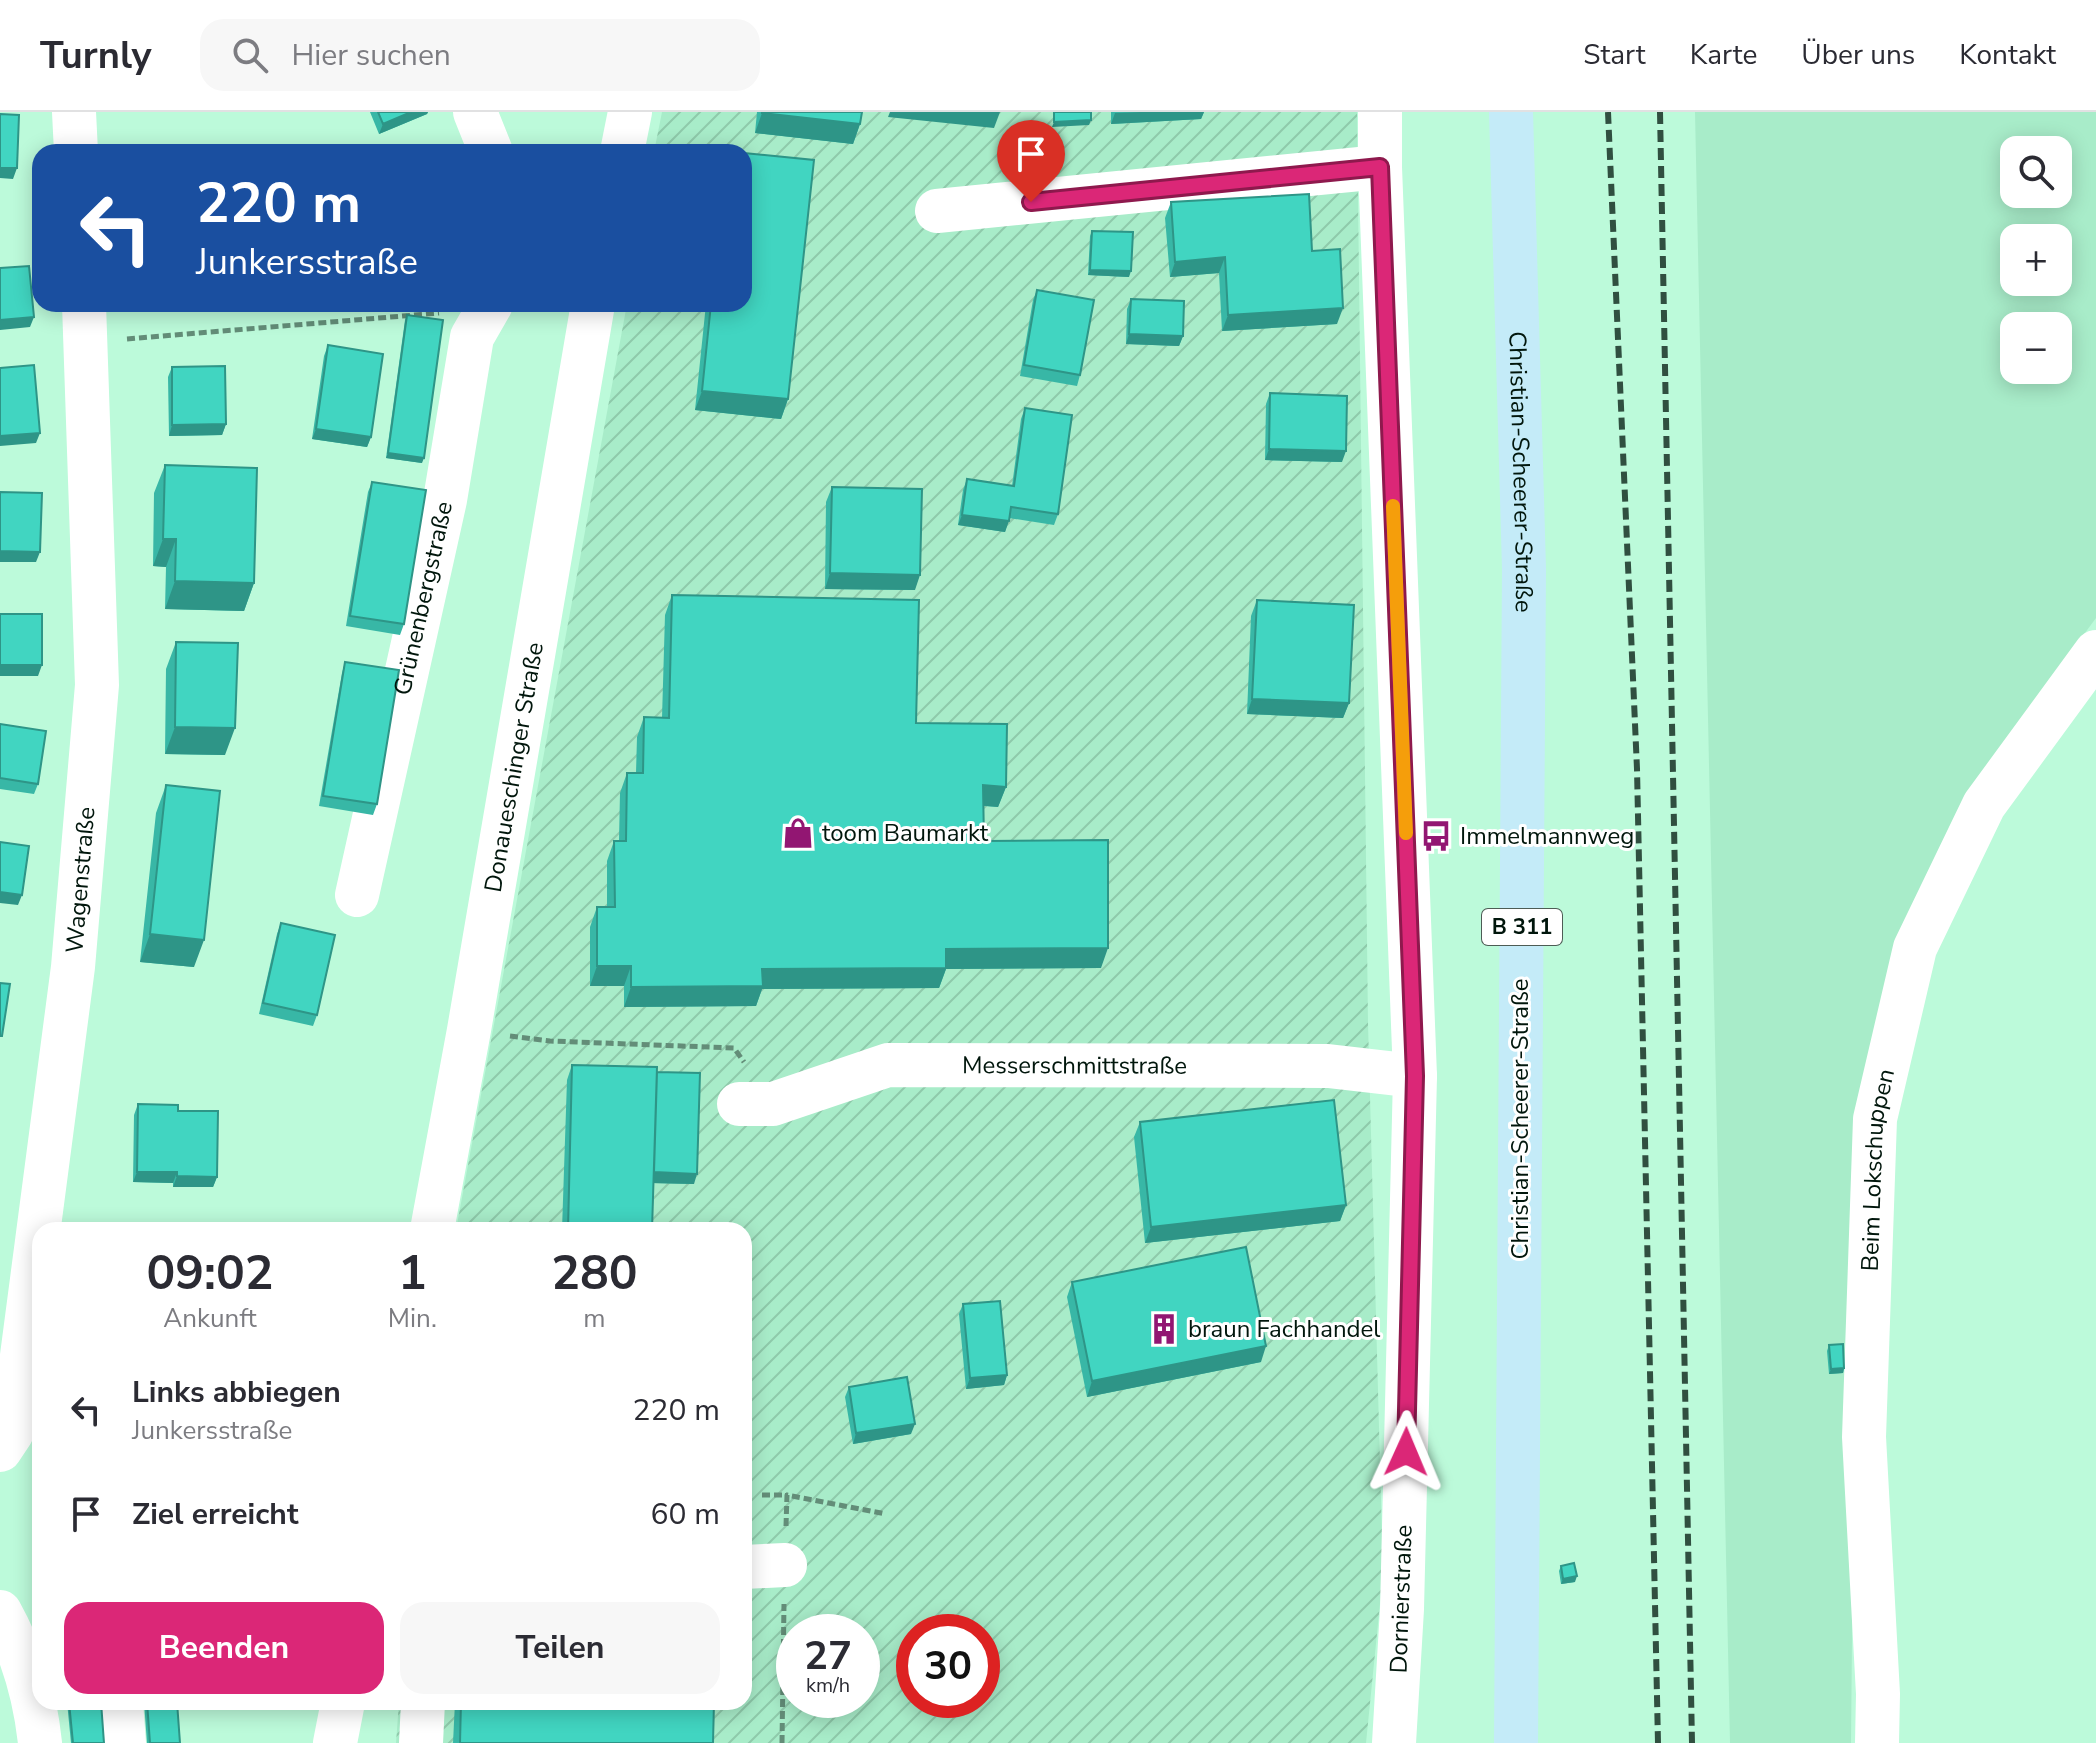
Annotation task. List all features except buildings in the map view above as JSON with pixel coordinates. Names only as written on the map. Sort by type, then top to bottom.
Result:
[{"type":"main road","name":"Christian-Scheerer-Straße","points":[[1511,112],[1524,569],[1516,1743]]},
{"type":"street","points":[[74,112],[76,144]]},
{"type":"street","points":[[475,112],[488,144]]},
{"type":"street","points":[[624,144],[630,112]]},
{"type":"street","name":"Dornierstraße","points":[[1380,112],[1415,1076],[1402,1609],[1394,1743]]},
{"type":"street","points":[[937,211],[1380,167]]},
{"type":"street","name":"Grünenbergstraße","points":[[357,895],[445,500],[472,337],[487,312]]},
{"type":"street","name":"Donaueschinger Straße","points":[[433,1222],[469,1030],[590,312]]},
{"type":"street","name":"Wagenstraße","points":[[40,1222],[73,967],[97,685],[85,323]]},
{"type":"street","name":"Beim Lokschuppen","points":[[1877,1743],[1878,1694],[1864,1437],[1875,1119],[1915,948],[1984,805],[2096,652]]},
{"type":"street","name":"Messerschmittstraße","points":[[756,1104],[888,1065],[1328,1066],[1415,1076]]},
{"type":"street","name":"Wagenstraße","points":[[0,1450],[12,1432],[32,1280]]},
{"type":"street","points":[[0,1612],[18,1643],[32,1693]]},
{"type":"street","points":[[36,1710],[40,1743]]},
{"type":"street","points":[[122,1710],[124,1743]]},
{"type":"street","points":[[335,1743],[341,1710]]},
{"type":"street","points":[[421,1743],[423,1710]]},
{"type":"path","points":[[85,323],[347,312]]},
{"type":"path","points":[[550,1041],[734,1048],[756,1104]]},
{"type":"path","points":[[762,1495],[787,1495],[886,1514]]},
{"type":"path","points":[[782,1743],[764,1566],[787,1495]]},
{"type":"shaded area","points":[[662,112],[1357,112],[1368,1023],[1383,1574],[1366,1743],[396,1743],[398,1710],[752,1710],[752,1222],[457,1222],[626,312],[752,312],[752,144],[656,144]]},
{"type":"shaded area","points":[[1695,112],[2096,112],[2096,618],[1969,790],[1857,1117],[1851,1743],[1730,1743]]},
{"type":"railway","points":[[1608,112],[1637,769],[1658,1743]]},
{"type":"railway","points":[[1660,112],[1692,1743]]},
{"type":"slow traffic","points":[[1393,506],[1406,833]]},
{"type":"place","name":"toom Baumarkt","points":[[798,833]]},
{"type":"place","name":"Immelmannweg","points":[[1436,836]]},
{"type":"place","name":"braun Fachhandel","points":[[1164,1329]]},
{"type":"route","points":[[1031,202],[1380,167],[1415,1076],[1406,1452]]}]
